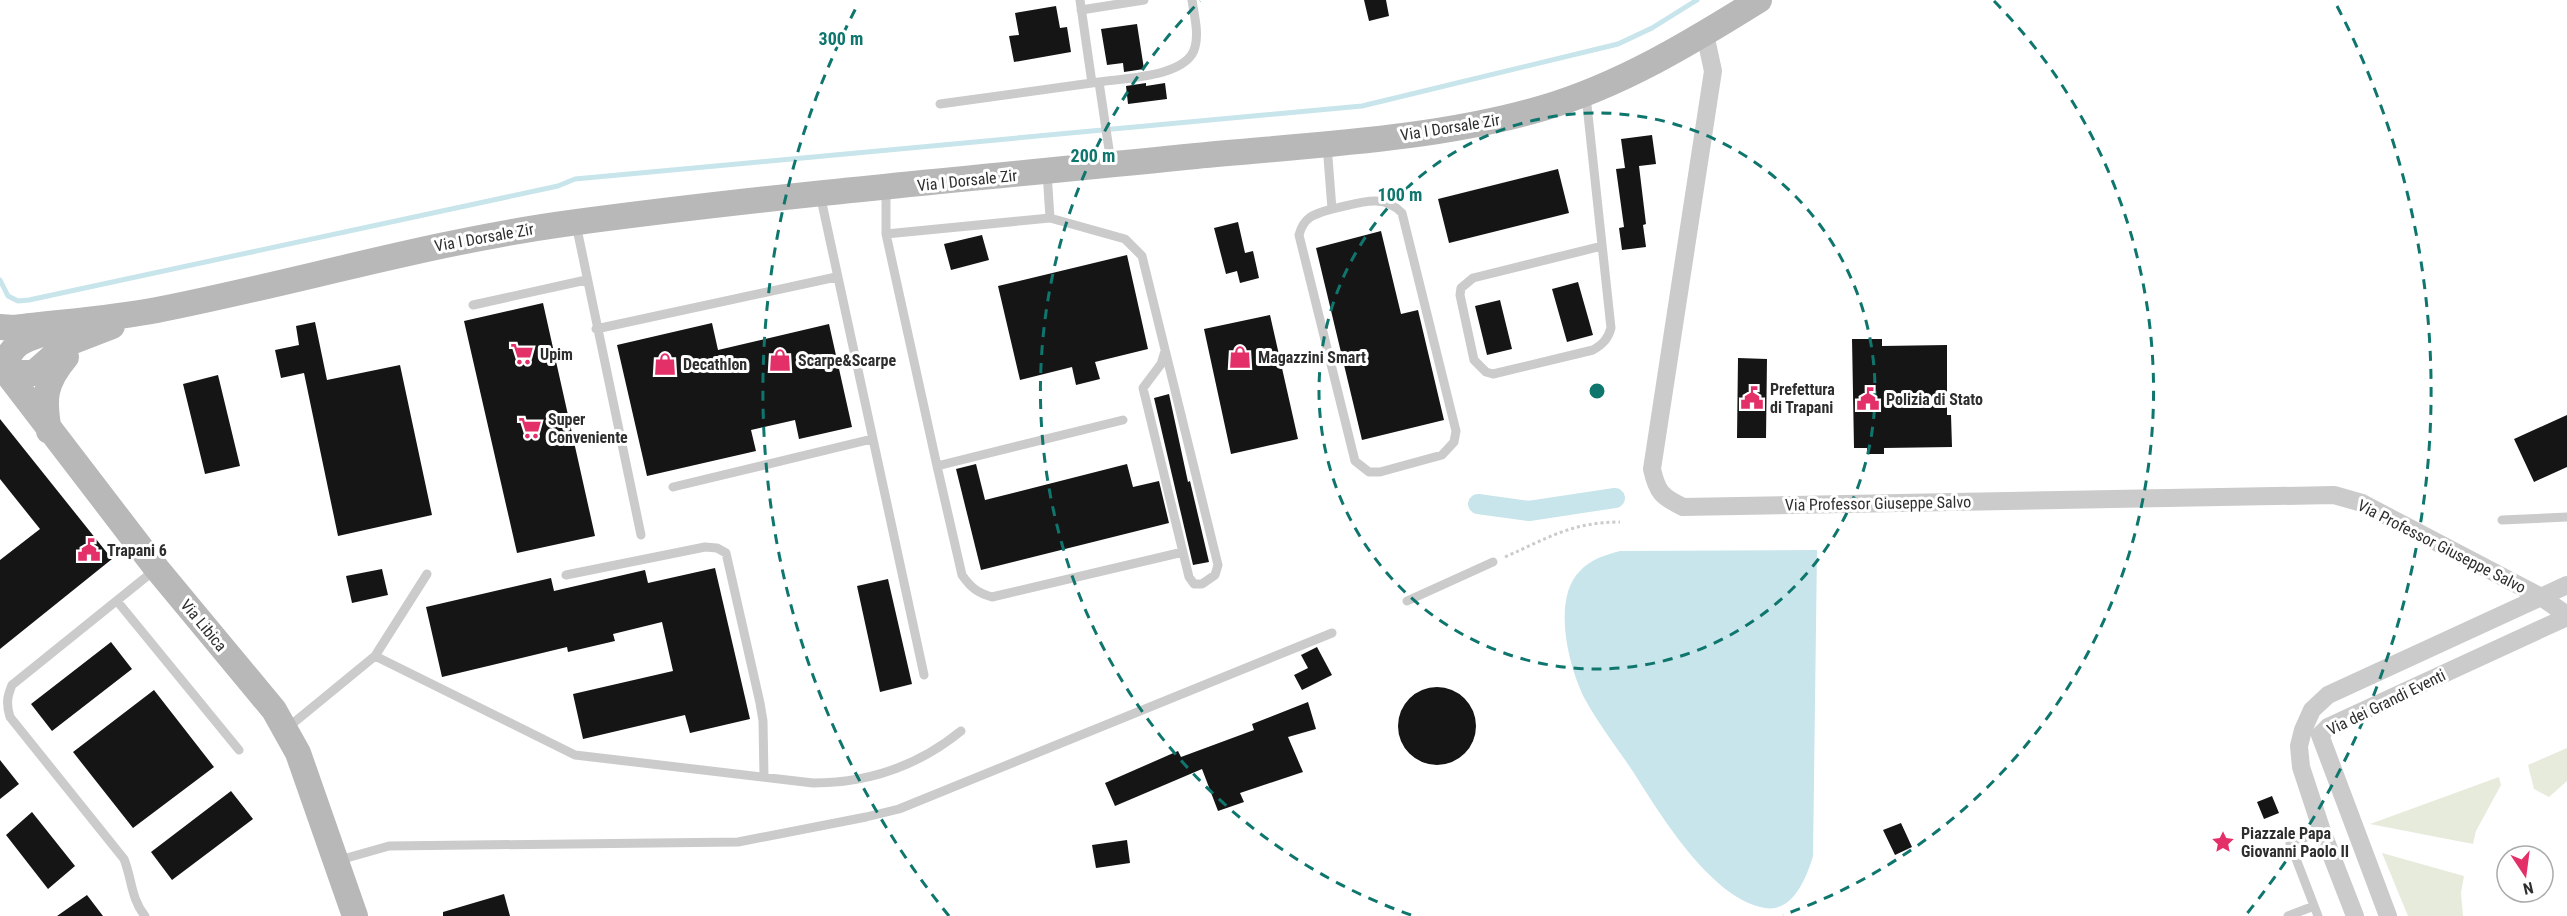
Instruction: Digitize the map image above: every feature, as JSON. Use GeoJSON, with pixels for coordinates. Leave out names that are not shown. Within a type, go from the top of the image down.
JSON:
{"type":"FeatureCollection","features":[{"type":"Feature","properties":{"kind":"main road","name":"Via I Dorsale Zir"},"geometry":{"type":"LineString","coordinates":[[2,366],[9,352],[22,341],[406,252],[512,231],[820,194],[1381,138],[1496,120],[1544,108],[1586,93],[1664,57],[1759,0]]}},
{"type":"Feature","properties":{"kind":"main road","name":"Via I Dorsale Zir"},"geometry":{"type":"LineString","coordinates":[[0,327],[82,328]]}},
{"type":"Feature","properties":{"kind":"main road"},"geometry":{"type":"LineString","coordinates":[[49,431],[44,405],[48,387],[55,370],[82,328]]}},
{"type":"Feature","properties":{"kind":"main road","name":"Via Libica"},"geometry":{"type":"LineString","coordinates":[[2,366],[49,431],[157,569],[274,710],[298,753],[355,916]]}},
{"type":"Feature","properties":{"kind":"street","name":"Via Professor Giuseppe Salvo"},"geometry":{"type":"LineString","coordinates":[[1705,34],[1713,71],[1652,469],[1655,485],[1665,498],[1683,507],[2334,495],[2362,503],[2541,597]]}},
{"type":"Feature","properties":{"kind":"street","name":"Via dei Grandi Eventi"},"geometry":{"type":"LineString","coordinates":[[2355,916],[2322,831],[2301,767],[2299,746],[2312,710],[2328,695],[2567,585]]}},
{"type":"Feature","properties":{"kind":"street","name":"Via dei Grandi Eventi"},"geometry":{"type":"LineString","coordinates":[[2388,916],[2320,735],[2328,727],[2567,616],[2541,597]]}},
{"type":"Feature","properties":{"kind":"street","name":"Via dei Grandi Eventi"},"geometry":{"type":"LineString","coordinates":[[2452,638],[2463,664]]}},
{"type":"Feature","properties":{"kind":"lane"},"geometry":{"type":"LineString","coordinates":[[1080,0],[1112,165]]}},
{"type":"Feature","properties":{"kind":"lane"},"geometry":{"type":"LineString","coordinates":[[1081,10],[1144,0]]}},
{"type":"Feature","properties":{"kind":"lane"},"geometry":{"type":"LineString","coordinates":[[940,104],[1169,70],[1187,62],[1195,47],[1196,32],[1192,0]]}},
{"type":"Feature","properties":{"kind":"lane"},"geometry":{"type":"LineString","coordinates":[[1586,93],[1611,328],[1609,336],[1602,345],[1593,350],[1493,374],[1479,367],[1474,360],[1460,295],[1461,288],[1473,278],[1602,246]]}},
{"type":"Feature","properties":{"kind":"lane"},"geometry":{"type":"LineString","coordinates":[[1327,143],[1332,209]]}},
{"type":"Feature","properties":{"kind":"lane"},"geometry":{"type":"LineString","coordinates":[[1047,172],[1050,218]]}},
{"type":"Feature","properties":{"kind":"lane"},"geometry":{"type":"LineString","coordinates":[[886,188],[886,234],[962,575],[970,587],[980,594],[992,597],[1183,552]]}},
{"type":"Feature","properties":{"kind":"lane"},"geometry":{"type":"LineString","coordinates":[[820,194],[836,277],[924,675]]}},
{"type":"Feature","properties":{"kind":"lane"},"geometry":{"type":"LineString","coordinates":[[1377,200],[1386,201],[1402,213],[1456,431],[1454,442],[1442,455],[1380,472],[1369,472],[1355,461],[1299,235],[1306,219],[1313,214],[1332,209],[1377,200]]}},
{"type":"Feature","properties":{"kind":"lane"},"geometry":{"type":"LineString","coordinates":[[886,234],[1050,218],[1125,239],[1142,256],[1218,565],[1215,575],[1202,584],[1194,584],[1189,577],[1143,388],[1161,364],[1165,351]]}},
{"type":"Feature","properties":{"kind":"lane"},"geometry":{"type":"LineString","coordinates":[[576,222],[586,280],[641,535]]}},
{"type":"Feature","properties":{"kind":"lane"},"geometry":{"type":"LineString","coordinates":[[596,328],[836,277]]}},
{"type":"Feature","properties":{"kind":"lane"},"geometry":{"type":"LineString","coordinates":[[473,305],[586,280]]}},
{"type":"Feature","properties":{"kind":"lane"},"geometry":{"type":"LineString","coordinates":[[937,466],[1123,420]]}},
{"type":"Feature","properties":{"kind":"lane"},"geometry":{"type":"LineString","coordinates":[[673,487],[872,439]]}},
{"type":"Feature","properties":{"kind":"lane"},"geometry":{"type":"LineString","coordinates":[[2502,520],[2567,517]]}},
{"type":"Feature","properties":{"kind":"lane"},"geometry":{"type":"LineString","coordinates":[[566,575],[705,547],[717,548],[726,554],[762,712],[764,777]]}},
{"type":"Feature","properties":{"kind":"lane"},"geometry":{"type":"LineString","coordinates":[[1407,602],[1493,562]]}},
{"type":"Feature","properties":{"kind":"lane"},"geometry":{"type":"LineString","coordinates":[[145,916],[132,895],[129,872],[124,859],[10,717],[6,706],[12,685],[157,569]]}},
{"type":"Feature","properties":{"kind":"lane"},"geometry":{"type":"LineString","coordinates":[[286,729],[375,656],[427,574]]}},
{"type":"Feature","properties":{"kind":"lane"},"geometry":{"type":"LineString","coordinates":[[117,601],[239,750]]}},
{"type":"Feature","properties":{"kind":"lane"},"geometry":{"type":"LineString","coordinates":[[335,862],[389,846],[738,842],[866,818],[900,808],[1332,633]]}},
{"type":"Feature","properties":{"kind":"lane"},"geometry":{"type":"LineString","coordinates":[[375,656],[575,755],[813,783],[863,779],[885,774],[917,760],[961,731]]}},
{"type":"Feature","properties":{"kind":"lane"},"geometry":{"type":"LineString","coordinates":[[2318,916],[2289,843],[2322,831]]}},
{"type":"Feature","properties":{"kind":"lane"},"geometry":{"type":"LineString","coordinates":[[2288,916],[2314,906]]}},
{"type":"Feature","properties":{"kind":"path"},"geometry":{"type":"LineString","coordinates":[[1493,562],[1571,527],[1593,522],[1620,522]]}},
{"type":"Feature","properties":{"kind":"green space"},"geometry":{"type":"Polygon","coordinates":[[[2567,748],[2567,781],[2549,797],[2534,789],[2528,765],[2567,748]]]}},
{"type":"Feature","properties":{"kind":"green space"},"geometry":{"type":"Polygon","coordinates":[[[2499,777],[2501,785],[2476,831],[2473,844],[2370,824],[2499,777]]]}},
{"type":"Feature","properties":{"kind":"green space"},"geometry":{"type":"Polygon","coordinates":[[[2382,853],[2464,876],[2461,893],[2463,916],[2408,916],[2382,853]]]}},
{"type":"Feature","properties":{"kind":"water"},"geometry":{"type":"Polygon","coordinates":[[[1817,550],[1813,856],[1802,885],[1789,901],[1781,906],[1760,907],[1741,899],[1723,887],[1688,851],[1672,831],[1597,719],[1580,688],[1569,654],[1566,635],[1566,599],[1571,583],[1584,567],[1598,558],[1620,551],[1817,550]]]}},
{"type":"Feature","properties":{"kind":"building"},"geometry":{"type":"Polygon","coordinates":[[[1364,0],[1386,0],[1389,16],[1369,21],[1364,0]]]}},
{"type":"Feature","properties":{"kind":"building"},"geometry":{"type":"Polygon","coordinates":[[[1056,6],[1060,28],[1067,27],[1071,52],[1014,62],[1009,36],[1019,35],[1015,13],[1056,6]]]}},
{"type":"Feature","properties":{"kind":"building"},"geometry":{"type":"Polygon","coordinates":[[[1137,24],[1144,69],[1124,72],[1123,63],[1107,65],[1101,29],[1137,24]]]}},
{"type":"Feature","properties":{"kind":"building"},"geometry":{"type":"Polygon","coordinates":[[[1146,83],[1146,86],[1165,83],[1167,99],[1128,104],[1126,86],[1146,83]]]}},
{"type":"Feature","properties":{"kind":"building"},"geometry":{"type":"Polygon","coordinates":[[[1652,135],[1656,164],[1639,166],[1646,224],[1643,225],[1646,247],[1622,250],[1619,228],[1624,227],[1616,169],[1625,168],[1621,139],[1652,135]]]}},
{"type":"Feature","properties":{"kind":"building"},"geometry":{"type":"Polygon","coordinates":[[[1558,169],[1569,213],[1449,243],[1438,199],[1558,169]]]}},
{"type":"Feature","properties":{"kind":"building"},"geometry":{"type":"Polygon","coordinates":[[[1238,222],[1245,253],[1253,251],[1259,278],[1240,283],[1237,271],[1226,274],[1214,228],[1238,222]]]}},
{"type":"Feature","properties":{"kind":"building"},"geometry":{"type":"Polygon","coordinates":[[[1381,231],[1401,314],[1418,310],[1444,420],[1362,440],[1316,248],[1381,231]]]}},
{"type":"Feature","properties":{"kind":"building"},"geometry":{"type":"Polygon","coordinates":[[[982,235],[989,260],[951,270],[944,244],[982,235]]]}},
{"type":"Feature","properties":{"kind":"building"},"geometry":{"type":"Polygon","coordinates":[[[1127,255],[1148,349],[1095,362],[1100,379],[1076,385],[1072,367],[1020,380],[998,286],[1127,255]]]}},
{"type":"Feature","properties":{"kind":"building"},"geometry":{"type":"Polygon","coordinates":[[[1578,282],[1593,335],[1567,342],[1552,289],[1578,282]]]}},
{"type":"Feature","properties":{"kind":"building"},"geometry":{"type":"Polygon","coordinates":[[[1500,300],[1512,349],[1487,355],[1475,306],[1500,300]]]}},
{"type":"Feature","properties":{"kind":"building","name":"Super Conveniente"},"geometry":{"type":"Polygon","coordinates":[[[543,303],[595,536],[517,553],[464,321],[543,303]]]}},
{"type":"Feature","properties":{"kind":"building"},"geometry":{"type":"Polygon","coordinates":[[[1270,315],[1298,439],[1231,454],[1204,329],[1270,315]]]}},
{"type":"Feature","properties":{"kind":"building"},"geometry":{"type":"Polygon","coordinates":[[[315,322],[327,380],[400,365],[432,515],[338,536],[304,373],[281,378],[275,350],[299,345],[296,326],[315,322]]]}},
{"type":"Feature","properties":{"kind":"building"},"geometry":{"type":"Polygon","coordinates":[[[712,323],[718,350],[829,324],[852,427],[799,439],[795,420],[751,430],[756,451],[647,476],[617,345],[712,323]]]}},
{"type":"Feature","properties":{"kind":"building","name":"Polizia di Stato"},"geometry":{"type":"Polygon","coordinates":[[[1852,339],[1882,339],[1882,346],[1947,345],[1947,415],[1951,415],[1952,447],[1884,448],[1884,454],[1867,454],[1867,448],[1854,448],[1852,339]]]}},
{"type":"Feature","properties":{"kind":"building","name":"Prefettura di Trapani"},"geometry":{"type":"Polygon","coordinates":[[[1738,358],[1767,359],[1766,438],[1737,438],[1738,358]]]}},
{"type":"Feature","properties":{"kind":"building"},"geometry":{"type":"Polygon","coordinates":[[[218,375],[240,466],[205,474],[183,384],[218,375]]]}},
{"type":"Feature","properties":{"kind":"building"},"geometry":{"type":"Polygon","coordinates":[[[1169,394],[1188,482],[1190,481],[1209,562],[1193,565],[1154,398],[1169,394]]]}},
{"type":"Feature","properties":{"kind":"building"},"geometry":{"type":"Polygon","coordinates":[[[2567,415],[2567,467],[2534,482],[2514,439],[2567,415]]]}},
{"type":"Feature","properties":{"kind":"building"},"geometry":{"type":"Polygon","coordinates":[[[0,419],[112,559],[0,649],[0,560],[40,529],[0,479],[0,419]]]}},
{"type":"Feature","properties":{"kind":"building"},"geometry":{"type":"Polygon","coordinates":[[[976,464],[985,500],[1127,464],[1133,487],[1159,481],[1169,523],[981,570],[956,469],[976,464]]]}},
{"type":"Feature","properties":{"kind":"building"},"geometry":{"type":"Polygon","coordinates":[[[715,568],[750,719],[690,733],[685,715],[583,739],[573,694],[673,671],[662,622],[613,634],[615,641],[568,652],[567,647],[442,677],[426,607],[551,578],[554,591],[645,570],[648,583],[715,568]]]}},
{"type":"Feature","properties":{"kind":"building"},"geometry":{"type":"Polygon","coordinates":[[[382,569],[388,595],[352,603],[346,576],[382,569]]]}},
{"type":"Feature","properties":{"kind":"building"},"geometry":{"type":"Polygon","coordinates":[[[888,579],[912,684],[880,692],[857,586],[888,579]]]}},
{"type":"Feature","properties":{"kind":"building"},"geometry":{"type":"Polygon","coordinates":[[[111,642],[132,669],[52,731],[31,704],[111,642]]]}},
{"type":"Feature","properties":{"kind":"building"},"geometry":{"type":"Polygon","coordinates":[[[1317,647],[1332,675],[1302,690],[1294,675],[1308,668],[1301,655],[1317,647]]]}},
{"type":"Feature","properties":{"kind":"building"},"geometry":{"type":"Polygon","coordinates":[[[1437,687],[1452,690],[1464,699],[1473,711],[1476,726],[1473,741],[1464,753],[1452,762],[1437,765],[1422,762],[1410,753],[1401,741],[1398,726],[1401,711],[1410,699],[1422,690],[1437,687]]]}},
{"type":"Feature","properties":{"kind":"building"},"geometry":{"type":"Polygon","coordinates":[[[154,690],[214,767],[133,828],[73,752],[154,690]]]}},
{"type":"Feature","properties":{"kind":"building"},"geometry":{"type":"Polygon","coordinates":[[[1308,702],[1316,729],[1288,737],[1303,772],[1240,793],[1244,802],[1218,811],[1202,769],[1115,806],[1105,783],[1178,751],[1181,757],[1254,730],[1252,724],[1308,702]]]}},
{"type":"Feature","properties":{"kind":"building"},"geometry":{"type":"Polygon","coordinates":[[[0,760],[19,784],[0,799],[0,760]]]}},
{"type":"Feature","properties":{"kind":"building"},"geometry":{"type":"Polygon","coordinates":[[[231,791],[253,819],[172,880],[151,852],[231,791]]]}},
{"type":"Feature","properties":{"kind":"building"},"geometry":{"type":"Polygon","coordinates":[[[2272,796],[2279,813],[2264,819],[2257,802],[2272,796]]]}},
{"type":"Feature","properties":{"kind":"building"},"geometry":{"type":"Polygon","coordinates":[[[32,812],[75,866],[48,889],[6,835],[32,812]]]}},
{"type":"Feature","properties":{"kind":"building"},"geometry":{"type":"Polygon","coordinates":[[[1901,823],[1912,847],[1895,855],[1883,830],[1901,823]]]}},
{"type":"Feature","properties":{"kind":"building"},"geometry":{"type":"Polygon","coordinates":[[[1127,840],[1130,863],[1096,868],[1092,845],[1127,840]]]}},
{"type":"Feature","properties":{"kind":"building"},"geometry":{"type":"Polygon","coordinates":[[[504,894],[510,916],[443,916],[443,912],[504,894]]]}},
{"type":"Feature","properties":{"kind":"building"},"geometry":{"type":"Polygon","coordinates":[[[87,895],[103,916],[57,916],[87,895]]]}},
{"type":"Feature","properties":{"kind":"waterway"},"geometry":{"type":"LineString","coordinates":[[0,280],[8,296],[18,301],[29,300],[558,186],[575,179],[1362,106],[1618,44],[1652,28],[1697,0]]}},
{"type":"Feature","properties":{"kind":"waterway"},"geometry":{"type":"LineString","coordinates":[[1478,504],[1529,511],[1615,498]]}},
{"type":"Feature","properties":{"kind":"place","name":"Upim"},"geometry":{"type":"Point","coordinates":[522,354]}},
{"type":"Feature","properties":{"kind":"place","name":"Magazzini Smart"},"geometry":{"type":"Point","coordinates":[1240,357]}},
{"type":"Feature","properties":{"kind":"place","name":"Scarpe&Scarpe"},"geometry":{"type":"Point","coordinates":[780,360]}},
{"type":"Feature","properties":{"kind":"place","name":"Decathlon"},"geometry":{"type":"Point","coordinates":[665,364]}},
{"type":"Feature","properties":{"kind":"place","name":"Prefettura di Trapani"},"geometry":{"type":"Point","coordinates":[1752,398]}},
{"type":"Feature","properties":{"kind":"place","name":"Polizia di Stato"},"geometry":{"type":"Point","coordinates":[1868,399]}},
{"type":"Feature","properties":{"kind":"place","name":"Super Conveniente"},"geometry":{"type":"Point","coordinates":[530,428]}},
{"type":"Feature","properties":{"kind":"place","name":"Trapani 6"},"geometry":{"type":"Point","coordinates":[89,550]}},
{"type":"Feature","properties":{"kind":"place","name":"Piazzale Papa Giovanni Paolo II"},"geometry":{"type":"Point","coordinates":[2223,842]}}]}
